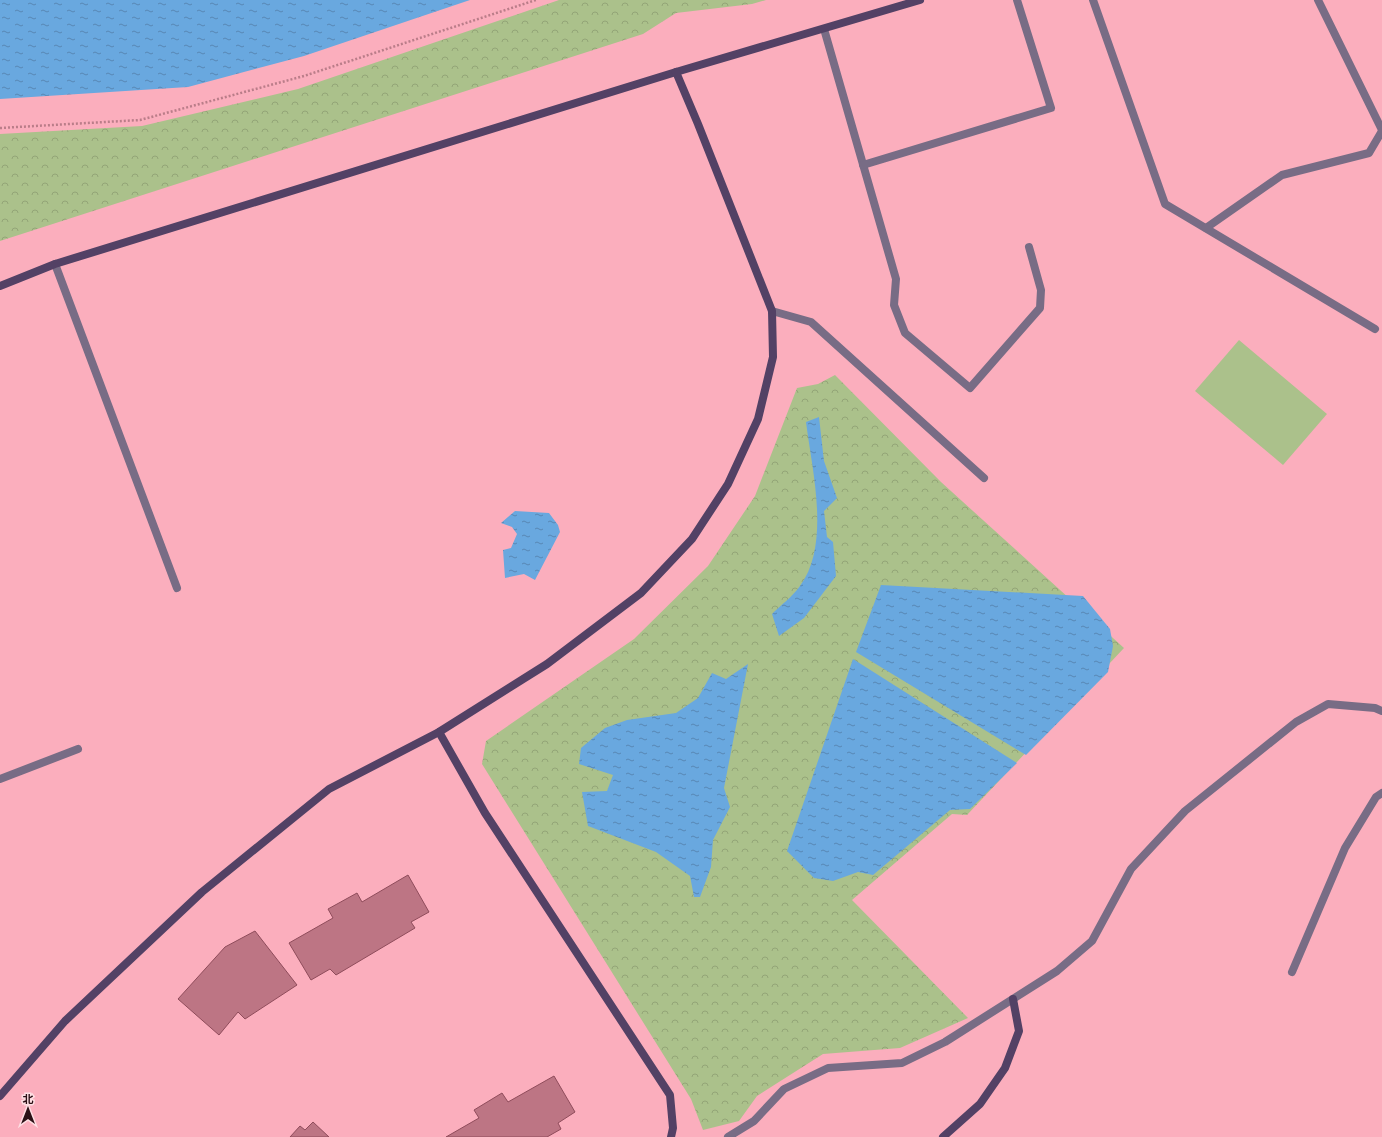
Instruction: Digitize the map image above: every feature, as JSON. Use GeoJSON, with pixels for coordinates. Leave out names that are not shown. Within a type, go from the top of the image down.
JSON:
{"type":"FeatureCollection","features":[{"type":"Feature","properties":{"kind":"street"},"geometry":{"type":"LineString","coordinates":[[0,286],[55,264],[676,72],[920,0]]}},
{"type":"Feature","properties":{"kind":"street"},"geometry":{"type":"LineString","coordinates":[[863,165],[1051,108],[1017,0]]}},
{"type":"Feature","properties":{"kind":"street"},"geometry":{"type":"LineString","coordinates":[[1093,0],[1165,204],[1375,329]]}},
{"type":"Feature","properties":{"kind":"street"},"geometry":{"type":"LineString","coordinates":[[1206,228],[1282,175],[1369,153],[1382,130],[1318,0]]}},
{"type":"Feature","properties":{"kind":"street"},"geometry":{"type":"LineString","coordinates":[[824,29],[896,279],[894,305],[905,333],[970,388],[1040,308],[1041,290],[1029,247]]}},
{"type":"Feature","properties":{"kind":"street"},"geometry":{"type":"LineString","coordinates":[[0,1096],[65,1022],[202,892],[329,789],[439,732],[553,659],[641,593],[692,539],[728,484],[758,420],[773,357],[772,311],[676,72]]}},
{"type":"Feature","properties":{"kind":"street"},"geometry":{"type":"LineString","coordinates":[[55,264],[177,588]]}},
{"type":"Feature","properties":{"kind":"street"},"geometry":{"type":"LineString","coordinates":[[772,311],[811,322],[984,478]]}},
{"type":"Feature","properties":{"kind":"street"},"geometry":{"type":"LineString","coordinates":[[728,1137],[754,1121],[784,1089],[828,1068],[902,1063],[945,1042],[1057,971],[1092,940],[1131,870],[1185,811],[1296,722],[1328,704],[1375,708],[1382,711]]}},
{"type":"Feature","properties":{"kind":"street"},"geometry":{"type":"LineString","coordinates":[[439,732],[485,814],[670,1095],[673,1128],[671,1137]]}},
{"type":"Feature","properties":{"kind":"street"},"geometry":{"type":"LineString","coordinates":[[0,779],[78,749]]}},
{"type":"Feature","properties":{"kind":"street"},"geometry":{"type":"LineString","coordinates":[[1292,972],[1345,848],[1376,797],[1382,793]]}},
{"type":"Feature","properties":{"kind":"street"},"geometry":{"type":"LineString","coordinates":[[943,1137],[980,1104],[1005,1068],[1019,1031],[1013,999]]}},
{"type":"Feature","properties":{"kind":"path"},"geometry":{"type":"LineString","coordinates":[[0,128],[140,120],[304,76],[536,0]]}},
{"type":"Feature","properties":{"kind":"green space"},"geometry":{"type":"Polygon","coordinates":[[[559,0],[766,0],[752,4],[676,13],[643,34],[0,241],[0,134],[142,126],[298,89],[559,0]]]}},
{"type":"Feature","properties":{"kind":"green space"},"geometry":{"type":"Polygon","coordinates":[[[1239,340],[1327,414],[1283,465],[1195,391],[1239,340]]]}},
{"type":"Feature","properties":{"kind":"green space"},"geometry":{"type":"Polygon","coordinates":[[[835,375],[941,482],[1124,648],[967,815],[952,814],[852,900],[968,1018],[900,1048],[823,1054],[757,1096],[739,1121],[703,1130],[691,1099],[482,764],[486,741],[634,639],[708,566],[755,496],[797,388],[818,384],[835,375]]]}},
{"type":"Feature","properties":{"kind":"water"},"geometry":{"type":"Polygon","coordinates":[[[0,0],[470,0],[304,56],[188,87],[0,99],[0,0]]]}},
{"type":"Feature","properties":{"kind":"water"},"geometry":{"type":"Polygon","coordinates":[[[819,417],[824,461],[837,498],[824,511],[827,537],[833,542],[836,576],[804,618],[779,636],[772,614],[800,586],[809,569],[815,549],[817,506],[806,422],[819,417]]]}},
{"type":"Feature","properties":{"kind":"water"},"geometry":{"type":"Polygon","coordinates":[[[515,511],[549,513],[558,525],[560,532],[535,580],[524,574],[505,578],[503,550],[511,548],[517,534],[512,527],[501,523],[515,511]]]}},
{"type":"Feature","properties":{"kind":"water"},"geometry":{"type":"Polygon","coordinates":[[[881,585],[1083,596],[1110,629],[1113,646],[1108,672],[1026,755],[856,652],[881,585]]]}},
{"type":"Feature","properties":{"kind":"water"},"geometry":{"type":"Polygon","coordinates":[[[853,659],[1017,763],[970,809],[950,810],[873,875],[858,872],[833,881],[814,878],[787,851],[853,659]]]}},
{"type":"Feature","properties":{"kind":"water"},"geometry":{"type":"Polygon","coordinates":[[[748,664],[724,788],[730,807],[713,840],[711,867],[700,897],[694,897],[690,876],[656,852],[588,826],[582,792],[607,791],[613,775],[579,764],[581,748],[605,728],[627,720],[676,713],[698,698],[712,673],[726,679],[748,664]]]}},
{"type":"Feature","properties":{"kind":"building"},"geometry":{"type":"Polygon","coordinates":[[[408,875],[429,912],[411,922],[415,928],[336,975],[330,969],[311,980],[289,943],[333,918],[328,909],[357,893],[362,902],[408,875]]]}},
{"type":"Feature","properties":{"kind":"building"},"geometry":{"type":"Polygon","coordinates":[[[255,931],[297,985],[245,1019],[238,1012],[219,1035],[178,999],[225,947],[255,931]]]}},
{"type":"Feature","properties":{"kind":"building"},"geometry":{"type":"Polygon","coordinates":[[[554,1076],[575,1112],[558,1123],[561,1129],[547,1137],[446,1137],[479,1118],[474,1110],[502,1093],[508,1102],[554,1076]]]}},
{"type":"Feature","properties":{"kind":"building"},"geometry":{"type":"Polygon","coordinates":[[[313,1122],[329,1137],[290,1137],[300,1126],[305,1130],[313,1122]]]}}]}
